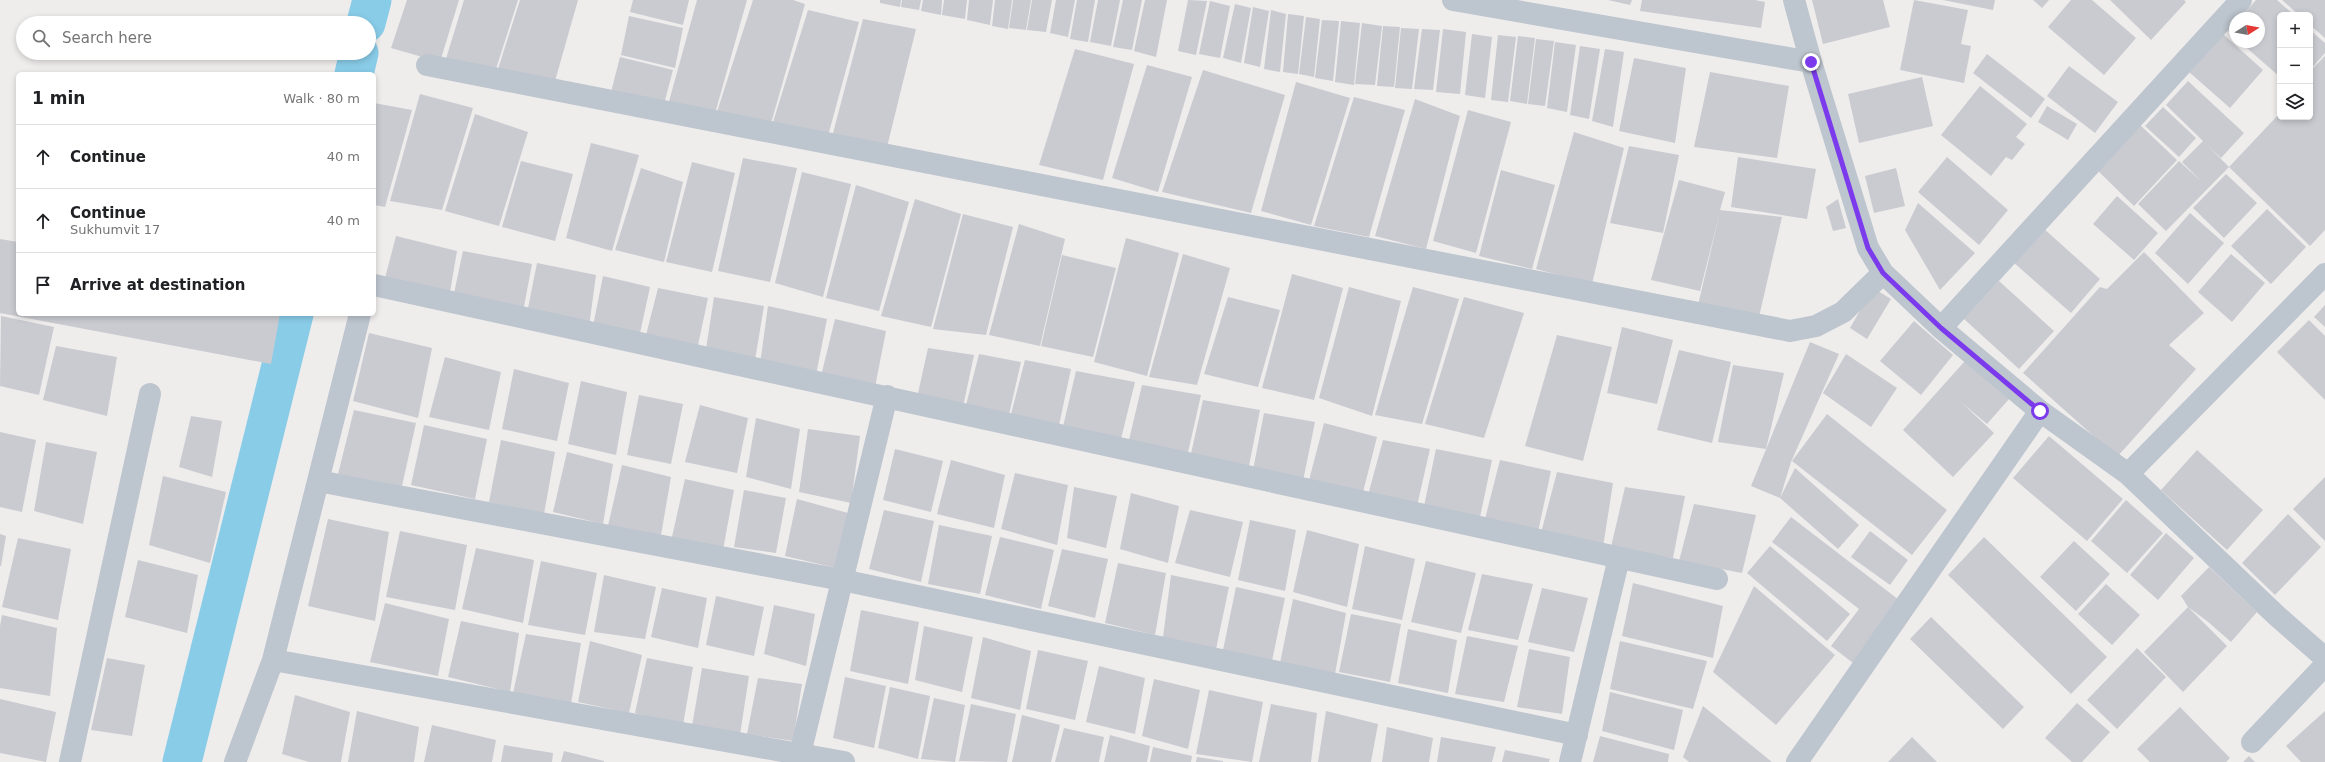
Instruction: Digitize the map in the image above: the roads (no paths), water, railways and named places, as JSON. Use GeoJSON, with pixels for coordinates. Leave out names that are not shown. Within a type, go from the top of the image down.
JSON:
{"type":"FeatureCollection","features":[{"type":"Feature","properties":{"kind":"street"},"geometry":{"type":"LineString","coordinates":[[1453,0],[1811,62]]}},
{"type":"Feature","properties":{"kind":"street"},"geometry":{"type":"LineString","coordinates":[[1794,0],[1811,62],[1868,248],[1883,273],[1941,328],[2040,411],[2128,474],[2277,616],[2325,658]]}},
{"type":"Feature","properties":{"kind":"street"},"geometry":{"type":"LineString","coordinates":[[1941,328],[2241,0]]}},
{"type":"Feature","properties":{"kind":"street"},"geometry":{"type":"LineString","coordinates":[[427,65],[1790,331],[1816,326],[1843,312],[1883,273]]}},
{"type":"Feature","properties":{"kind":"street"},"geometry":{"type":"LineString","coordinates":[[2128,474],[2325,274]]}},
{"type":"Feature","properties":{"kind":"street"},"geometry":{"type":"LineString","coordinates":[[376,285],[887,396],[1717,579]]}},
{"type":"Feature","properties":{"kind":"street"},"geometry":{"type":"LineString","coordinates":[[235,762],[273,660],[359,316]]}},
{"type":"Feature","properties":{"kind":"street"},"geometry":{"type":"LineString","coordinates":[[70,762],[150,394]]}},
{"type":"Feature","properties":{"kind":"street"},"geometry":{"type":"LineString","coordinates":[[798,758],[887,396]]}},
{"type":"Feature","properties":{"kind":"street"},"geometry":{"type":"LineString","coordinates":[[1797,762],[2040,411]]}},
{"type":"Feature","properties":{"kind":"street"},"geometry":{"type":"LineString","coordinates":[[318,481],[842,580],[1577,735]]}},
{"type":"Feature","properties":{"kind":"street"},"geometry":{"type":"LineString","coordinates":[[1570,762],[1619,558]]}},
{"type":"Feature","properties":{"kind":"street"},"geometry":{"type":"LineString","coordinates":[[273,660],[798,758],[844,762]]}},
{"type":"Feature","properties":{"kind":"street"},"geometry":{"type":"LineString","coordinates":[[2252,742],[2325,665]]}},
{"type":"Feature","properties":{"kind":"waterway"},"geometry":{"type":"LineString","coordinates":[[368,16],[372,0]]}},
{"type":"Feature","properties":{"kind":"waterway"},"geometry":{"type":"LineString","coordinates":[[354,72],[357,60]]}},
{"type":"Feature","properties":{"kind":"waterway"},"geometry":{"type":"LineString","coordinates":[[182,762],[294,316]]}}]}
